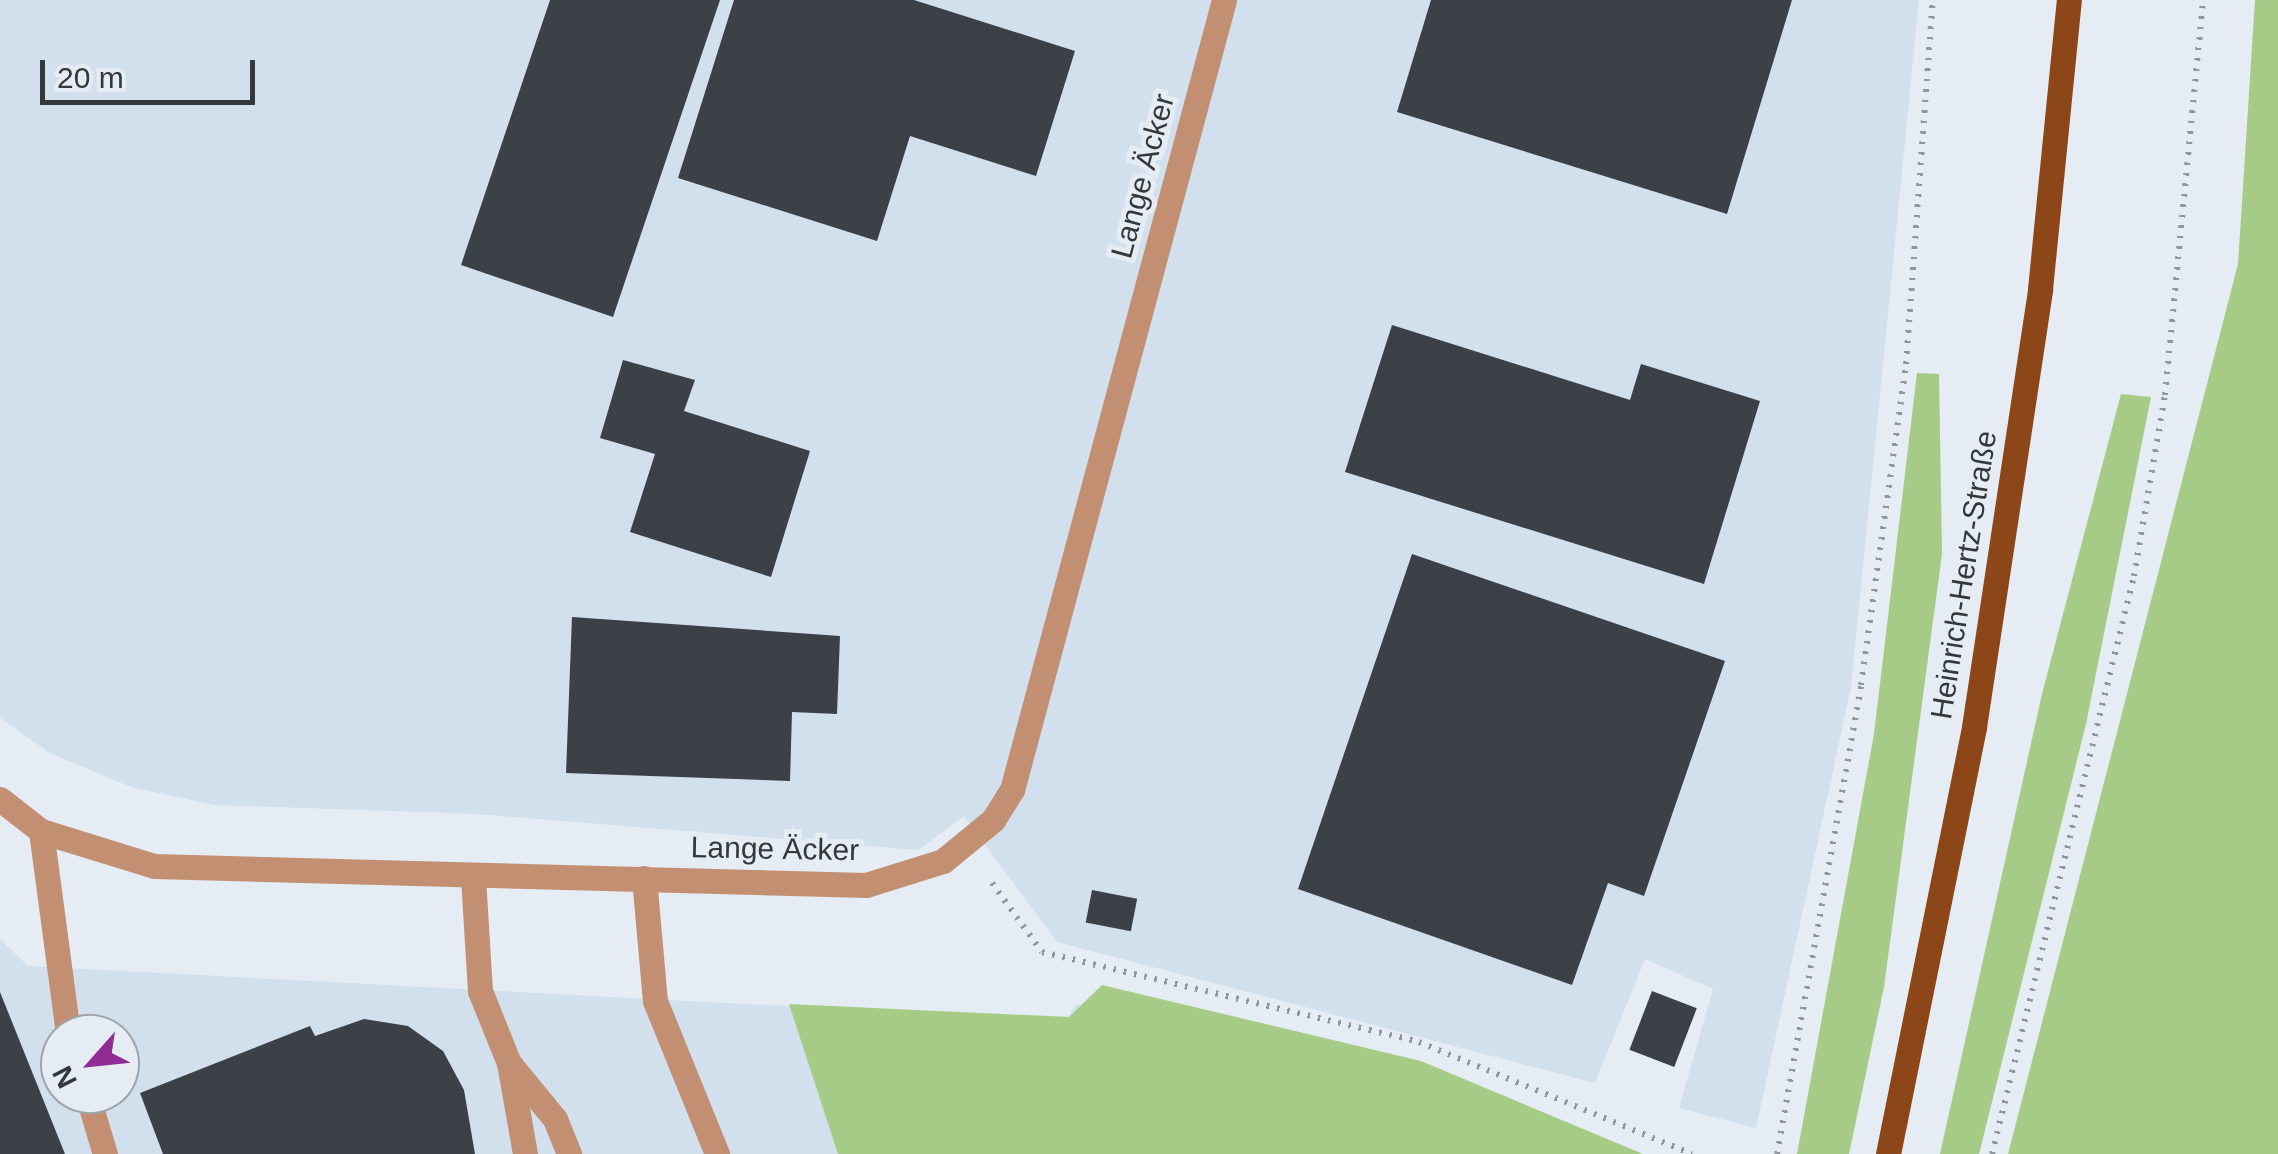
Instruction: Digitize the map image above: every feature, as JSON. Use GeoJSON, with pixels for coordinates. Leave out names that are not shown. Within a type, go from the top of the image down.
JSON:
{"type":"FeatureCollection","features":[{"type":"Feature","properties":{"kind":"main road","name":"Heinrich-Hertz-Straße"},"geometry":{"type":"LineString","coordinates":[[1888,1154],[1974,727],[2040,289],[2069,0]]}},
{"type":"Feature","properties":{"kind":"street","name":"Lange Äcker"},"geometry":{"type":"LineString","coordinates":[[0,799],[41,830],[154,866],[866,885],[920,873],[964,846],[1012,790],[1224,0]]}},
{"type":"Feature","properties":{"kind":"street"},"geometry":{"type":"LineString","coordinates":[[41,830],[65,1014]]}},
{"type":"Feature","properties":{"kind":"street"},"geometry":{"type":"LineString","coordinates":[[473,877],[480,991],[509,1063],[524,1154]]}},
{"type":"Feature","properties":{"kind":"street"},"geometry":{"type":"LineString","coordinates":[[644,878],[655,1001],[717,1154]]}},
{"type":"Feature","properties":{"kind":"street"},"geometry":{"type":"LineString","coordinates":[[509,1063],[555,1119],[569,1154]]}},
{"type":"Feature","properties":{"kind":"street"},"geometry":{"type":"LineString","coordinates":[[93,1114],[106,1154]]}},
{"type":"Feature","properties":{"kind":"path"},"geometry":{"type":"LineString","coordinates":[[1777,1154],[1861,685],[1906,364],[1933,0]]}},
{"type":"Feature","properties":{"kind":"path"},"geometry":{"type":"LineString","coordinates":[[1992,1154],[2134,576],[2166,394],[2203,0]]}},
{"type":"Feature","properties":{"kind":"path"},"geometry":{"type":"LineString","coordinates":[[964,846],[1042,952],[1420,1042],[1692,1154]]}},
{"type":"Feature","properties":{"kind":"shaded area"},"geometry":{"type":"Polygon","coordinates":[[[0,0],[1919,0],[1851,687],[1756,1128],[1679,1108],[1713,989],[1645,959],[1595,1083],[1057,942],[964,816],[918,850],[476,814],[214,805],[131,787],[50,753],[0,718],[0,0]]]}},
{"type":"Feature","properties":{"kind":"shaded area"},"geometry":{"type":"Polygon","coordinates":[[[0,939],[28,966],[897,1012],[1069,1017],[1076,1004],[1410,1084],[1581,1154],[0,1154],[0,939]]]}},
{"type":"Feature","properties":{"kind":"green space"},"geometry":{"type":"Polygon","coordinates":[[[2255,0],[2278,0],[2278,1154],[2008,1154],[2238,264],[2255,0]]]}},
{"type":"Feature","properties":{"kind":"green space"},"geometry":{"type":"Polygon","coordinates":[[[1917,373],[1939,374],[1942,554],[1884,987],[1849,1154],[1797,1154],[1874,734],[1917,373]]]}},
{"type":"Feature","properties":{"kind":"green space"},"geometry":{"type":"Polygon","coordinates":[[[2121,394],[2151,397],[2086,724],[1979,1154],[1940,1154],[2042,694],[2121,394]]]}},
{"type":"Feature","properties":{"kind":"green space"},"geometry":{"type":"Polygon","coordinates":[[[1102,985],[1421,1061],[1643,1154],[838,1154],[789,1004],[1069,1017],[1102,985]]]}},
{"type":"Feature","properties":{"kind":"building"},"geometry":{"type":"Polygon","coordinates":[[[550,0],[720,0],[613,317],[461,265],[550,0]]]}},
{"type":"Feature","properties":{"kind":"building"},"geometry":{"type":"Polygon","coordinates":[[[734,0],[914,0],[1075,51],[1036,176],[910,136],[877,241],[678,178],[734,0]]]}},
{"type":"Feature","properties":{"kind":"building"},"geometry":{"type":"Polygon","coordinates":[[[1431,0],[1792,0],[1727,214],[1397,112],[1431,0]]]}},
{"type":"Feature","properties":{"kind":"building"},"geometry":{"type":"Polygon","coordinates":[[[1392,325],[1630,400],[1641,364],[1760,401],[1704,584],[1345,472],[1392,325]]]}},
{"type":"Feature","properties":{"kind":"building"},"geometry":{"type":"Polygon","coordinates":[[[623,360],[695,380],[684,411],[810,451],[771,577],[630,532],[655,454],[600,438],[623,360]]]}},
{"type":"Feature","properties":{"kind":"building"},"geometry":{"type":"Polygon","coordinates":[[[1412,554],[1725,661],[1644,896],[1608,883],[1572,985],[1298,889],[1412,554]]]}},
{"type":"Feature","properties":{"kind":"building"},"geometry":{"type":"Polygon","coordinates":[[[572,617],[840,636],[837,714],[792,712],[790,781],[566,773],[572,617]]]}},
{"type":"Feature","properties":{"kind":"building"},"geometry":{"type":"Polygon","coordinates":[[[1092,890],[1137,899],[1131,931],[1086,922],[1092,890]]]}},
{"type":"Feature","properties":{"kind":"building"},"geometry":{"type":"Polygon","coordinates":[[[1652,991],[1697,1008],[1674,1067],[1629,1050],[1652,991]]]}},
{"type":"Feature","properties":{"kind":"building"},"geometry":{"type":"Polygon","coordinates":[[[0,992],[40,1092],[40,1114],[49,1114],[65,1154],[0,1154],[0,992]]]}},
{"type":"Feature","properties":{"kind":"building"},"geometry":{"type":"Polygon","coordinates":[[[364,1019],[408,1026],[443,1051],[464,1090],[475,1154],[163,1154],[140,1093],[310,1026],[315,1036],[364,1019]]]}}]}
